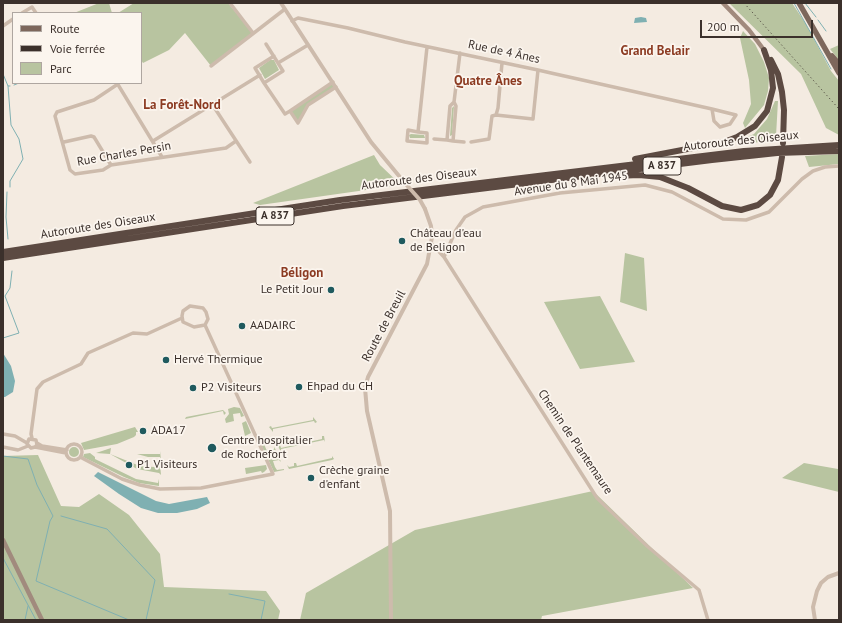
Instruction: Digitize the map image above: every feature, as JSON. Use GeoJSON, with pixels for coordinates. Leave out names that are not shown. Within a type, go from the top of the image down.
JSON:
{"type":"FeatureCollection","features":[{"type":"Feature","properties":{"kind":"highway"},"geometry":{"type":"LineString","coordinates":[[764,50],[775,68],[782,92],[784,110],[783,143]]}},
{"type":"Feature","properties":{"kind":"highway"},"geometry":{"type":"LineString","coordinates":[[574,171],[731,140],[750,130],[764,115],[772,95],[773,77],[764,50]]}},
{"type":"Feature","properties":{"kind":"highway","name":"Autoroute des Oiseaux"},"geometry":{"type":"LineString","coordinates":[[3,251],[333,201],[744,150],[839,145]]}},
{"type":"Feature","properties":{"kind":"highway","name":"Autoroute des Oiseaux"},"geometry":{"type":"LineString","coordinates":[[3,258],[335,207],[751,156],[839,151]]}},
{"type":"Feature","properties":{"kind":"highway"},"geometry":{"type":"LineString","coordinates":[[547,181],[630,175],[660,177],[688,188],[722,206],[741,210],[758,205],[770,195],[778,180],[782,157]]}},
{"type":"Feature","properties":{"kind":"main road"},"geometry":{"type":"LineString","coordinates":[[722,3],[749,30],[764,50]]}},
{"type":"Feature","properties":{"kind":"main road"},"geometry":{"type":"LineString","coordinates":[[799,3],[839,73]]}},
{"type":"Feature","properties":{"kind":"main road"},"geometry":{"type":"LineString","coordinates":[[824,46],[839,64]]}},
{"type":"Feature","properties":{"kind":"main road"},"geometry":{"type":"LineString","coordinates":[[3,540],[42,620]]}},
{"type":"Feature","properties":{"kind":"street"},"geometry":{"type":"LineString","coordinates":[[230,3],[253,33]]}},
{"type":"Feature","properties":{"kind":"street"},"geometry":{"type":"LineString","coordinates":[[281,3],[336,87],[308,105],[298,123],[290,111]]}},
{"type":"Feature","properties":{"kind":"street"},"geometry":{"type":"LineString","coordinates":[[211,66],[285,9]]}},
{"type":"Feature","properties":{"kind":"street","name":"Rue de 4 Ânes"},"geometry":{"type":"LineString","coordinates":[[292,21],[298,18],[538,70],[712,109],[736,115],[730,124],[720,127],[714,121],[712,109]]}},
{"type":"Feature","properties":{"kind":"street"},"geometry":{"type":"LineString","coordinates":[[3,26],[12,20]]}},
{"type":"Feature","properties":{"kind":"street"},"geometry":{"type":"LineString","coordinates":[[264,82],[283,71],[266,44]]}},
{"type":"Feature","properties":{"kind":"street"},"geometry":{"type":"LineString","coordinates":[[278,63],[308,45]]}},
{"type":"Feature","properties":{"kind":"street"},"geometry":{"type":"LineString","coordinates":[[418,132],[427,47]]}},
{"type":"Feature","properties":{"kind":"street"},"geometry":{"type":"LineString","coordinates":[[453,140],[456,106],[454,102],[460,53]]}},
{"type":"Feature","properties":{"kind":"street"},"geometry":{"type":"LineString","coordinates":[[274,56],[255,68],[285,114],[333,82]]}},
{"type":"Feature","properties":{"kind":"street"},"geometry":{"type":"LineString","coordinates":[[471,142],[489,139],[492,116],[496,114],[502,63]]}},
{"type":"Feature","properties":{"kind":"street"},"geometry":{"type":"LineString","coordinates":[[496,114],[534,119],[538,70]]}},
{"type":"Feature","properties":{"kind":"street"},"geometry":{"type":"LineString","coordinates":[[153,141],[260,75]]}},
{"type":"Feature","properties":{"kind":"street"},"geometry":{"type":"LineString","coordinates":[[118,84],[162,157]]}},
{"type":"Feature","properties":{"kind":"street","name":"Rue Charles Persin"},"geometry":{"type":"LineString","coordinates":[[118,84],[94,100],[57,112],[55,116],[64,142],[70,170],[75,174],[103,170],[111,165],[226,148],[236,141]]}},
{"type":"Feature","properties":{"kind":"street","name":"Route de Breuil"},"geometry":{"type":"LineString","coordinates":[[336,87],[371,142],[420,200],[431,226],[432,244],[427,264],[368,377],[365,388],[367,411],[390,511],[391,620]]}},
{"type":"Feature","properties":{"kind":"street"},"geometry":{"type":"LineString","coordinates":[[447,140],[450,106],[454,102]]}},
{"type":"Feature","properties":{"kind":"street"},"geometry":{"type":"LineString","coordinates":[[212,104],[250,162]]}},
{"type":"Feature","properties":{"kind":"street"},"geometry":{"type":"LineString","coordinates":[[408,130],[418,132],[427,133],[426,143],[407,140],[408,130]]}},
{"type":"Feature","properties":{"kind":"street"},"geometry":{"type":"LineString","coordinates":[[64,142],[91,136],[94,137],[111,165]]}},
{"type":"Feature","properties":{"kind":"street"},"geometry":{"type":"LineString","coordinates":[[434,139],[464,142]]}},
{"type":"Feature","properties":{"kind":"street","name":"Avenue du 8 Mai 1945"},"geometry":{"type":"LineString","coordinates":[[444,257],[456,230],[465,217],[483,207],[618,186],[645,185],[672,192],[723,219],[746,220],[769,212],[813,170],[839,166]]}},
{"type":"Feature","properties":{"kind":"street"},"geometry":{"type":"LineString","coordinates":[[432,244],[444,257]]}},
{"type":"Feature","properties":{"kind":"street","name":"Chemin de Plantemaure"},"geometry":{"type":"LineString","coordinates":[[444,257],[597,498],[647,546],[699,590],[708,620]]}},
{"type":"Feature","properties":{"kind":"street"},"geometry":{"type":"LineString","coordinates":[[192,306],[200,307],[205,310],[208,315],[208,320],[205,326],[199,328],[185,323],[182,318],[183,311],[192,306]]}},
{"type":"Feature","properties":{"kind":"street"},"geometry":{"type":"LineString","coordinates":[[3,447],[18,450],[28,445],[32,438],[31,434],[37,390],[43,382],[81,364],[88,353],[133,333],[147,334],[182,318]]}},
{"type":"Feature","properties":{"kind":"street"},"geometry":{"type":"LineString","coordinates":[[66,451],[69,457],[73,459],[80,457],[122,479],[140,485],[160,489],[201,488],[273,474],[205,326]]}},
{"type":"Feature","properties":{"kind":"street"},"geometry":{"type":"LineString","coordinates":[[3,434],[15,436],[31,448],[35,447],[66,451]]}},
{"type":"Feature","properties":{"kind":"street"},"geometry":{"type":"LineString","coordinates":[[32,438],[42,446],[66,451]]}},
{"type":"Feature","properties":{"kind":"street"},"geometry":{"type":"LineString","coordinates":[[35,447],[37,443]]}},
{"type":"Feature","properties":{"kind":"street"},"geometry":{"type":"LineString","coordinates":[[66,451],[71,444],[78,445],[82,449],[80,457]]}},
{"type":"Feature","properties":{"kind":"street"},"geometry":{"type":"LineString","coordinates":[[815,620],[813,607],[817,591],[821,583],[828,577],[839,573]]}},
{"type":"Feature","properties":{"kind":"green space"},"geometry":{"type":"Polygon","coordinates":[[[99,3],[109,3],[112,12],[76,12],[99,3]]]}},
{"type":"Feature","properties":{"kind":"green space"},"geometry":{"type":"Polygon","coordinates":[[[134,3],[228,3],[253,33],[211,66],[185,33],[169,50],[143,63],[142,12],[120,12],[134,3]]]}},
{"type":"Feature","properties":{"kind":"green space"},"geometry":{"type":"Polygon","coordinates":[[[729,3],[792,3],[806,24],[831,71],[839,81],[839,135],[826,128],[801,74],[729,3]]]}},
{"type":"Feature","properties":{"kind":"green space"},"geometry":{"type":"Polygon","coordinates":[[[743,31],[755,44],[764,62],[769,78],[768,91],[764,105],[745,128],[743,123],[751,104],[749,80],[740,38],[743,31]]]}},
{"type":"Feature","properties":{"kind":"green space"},"geometry":{"type":"Polygon","coordinates":[[[839,45],[839,60],[830,49],[839,45]]]}},
{"type":"Feature","properties":{"kind":"green space"},"geometry":{"type":"Polygon","coordinates":[[[270,60],[274,60],[279,70],[265,79],[259,68],[270,60]]]}},
{"type":"Feature","properties":{"kind":"green space"},"geometry":{"type":"Polygon","coordinates":[[[333,82],[336,87],[308,105],[298,123],[290,111],[333,82]]]}},
{"type":"Feature","properties":{"kind":"green space"},"geometry":{"type":"Polygon","coordinates":[[[775,101],[778,101],[776,136],[772,140],[746,144],[741,143],[742,139],[754,134],[767,119],[775,101]]]}},
{"type":"Feature","properties":{"kind":"green space"},"geometry":{"type":"Polygon","coordinates":[[[454,106],[452,135],[450,136],[452,108],[454,106]]]}},
{"type":"Feature","properties":{"kind":"green space"},"geometry":{"type":"Polygon","coordinates":[[[409,135],[424,135],[425,138],[410,138],[409,135]]]}},
{"type":"Feature","properties":{"kind":"green space"},"geometry":{"type":"Polygon","coordinates":[[[839,154],[839,164],[809,167],[805,156],[839,154]]]}},
{"type":"Feature","properties":{"kind":"green space"},"geometry":{"type":"Polygon","coordinates":[[[374,155],[380,165],[401,185],[260,205],[253,203],[374,155]]]}},
{"type":"Feature","properties":{"kind":"green space"},"geometry":{"type":"Polygon","coordinates":[[[625,253],[644,258],[647,311],[620,302],[625,253]]]}},
{"type":"Feature","properties":{"kind":"green space"},"geometry":{"type":"Polygon","coordinates":[[[600,296],[635,362],[580,369],[544,302],[600,296]]]}},
{"type":"Feature","properties":{"kind":"green space"},"geometry":{"type":"Polygon","coordinates":[[[839,355],[839,492],[782,478],[804,463],[838,469],[839,355]]]}},
{"type":"Feature","properties":{"kind":"green space"},"geometry":{"type":"Polygon","coordinates":[[[234,407],[240,408],[244,416],[241,417],[240,413],[233,414],[234,421],[226,423],[225,419],[229,414],[228,409],[234,407]]]}},
{"type":"Feature","properties":{"kind":"green space"},"geometry":{"type":"Polygon","coordinates":[[[223,410],[226,413],[224,415],[223,411],[185,419],[186,417],[223,410]]]}},
{"type":"Feature","properties":{"kind":"green space"},"geometry":{"type":"Polygon","coordinates":[[[313,417],[317,422],[315,423],[314,421],[273,429],[273,432],[269,427],[271,426],[272,428],[313,420],[313,417]]]}},
{"type":"Feature","properties":{"kind":"green space"},"geometry":{"type":"Polygon","coordinates":[[[246,421],[251,433],[245,436],[242,423],[246,421]]]}},
{"type":"Feature","properties":{"kind":"green space"},"geometry":{"type":"Polygon","coordinates":[[[135,427],[138,432],[136,432],[134,437],[117,444],[84,450],[81,443],[135,427]]]}},
{"type":"Feature","properties":{"kind":"green space"},"geometry":{"type":"Polygon","coordinates":[[[322,436],[324,436],[325,442],[324,440],[281,449],[281,452],[278,446],[280,445],[281,448],[322,439],[322,436]]]}},
{"type":"Feature","properties":{"kind":"green space"},"geometry":{"type":"Polygon","coordinates":[[[260,442],[263,442],[267,451],[274,449],[274,447],[277,452],[275,450],[269,451],[270,457],[272,460],[279,459],[279,457],[281,462],[279,460],[273,461],[275,467],[277,470],[284,470],[274,472],[260,442]]]}},
{"type":"Feature","properties":{"kind":"green space"},"geometry":{"type":"Polygon","coordinates":[[[72,447],[76,447],[79,452],[76,457],[72,457],[69,454],[69,450],[72,447]]]}},
{"type":"Feature","properties":{"kind":"green space"},"geometry":{"type":"Polygon","coordinates":[[[111,448],[110,454],[96,453],[111,448]]]}},
{"type":"Feature","properties":{"kind":"green space"},"geometry":{"type":"Polygon","coordinates":[[[160,451],[161,460],[160,457],[148,457],[137,454],[160,454],[160,451]]]}},
{"type":"Feature","properties":{"kind":"green space"},"geometry":{"type":"Polygon","coordinates":[[[90,453],[95,457],[95,459],[136,479],[158,483],[159,479],[159,486],[139,483],[83,457],[84,454],[90,453]]]}},
{"type":"Feature","properties":{"kind":"green space"},"geometry":{"type":"Polygon","coordinates":[[[110,454],[140,466],[154,467],[160,466],[160,464],[161,475],[159,473],[137,469],[110,454]]]}},
{"type":"Feature","properties":{"kind":"green space"},"geometry":{"type":"Polygon","coordinates":[[[38,455],[61,506],[79,507],[99,494],[129,515],[160,554],[164,587],[266,591],[280,611],[278,620],[3,620],[3,456],[38,455]]]}},
{"type":"Feature","properties":{"kind":"green space"},"geometry":{"type":"Polygon","coordinates":[[[332,456],[334,459],[332,460],[289,469],[287,465],[289,467],[294,466],[294,463],[296,463],[297,466],[332,458],[332,456]]]}},
{"type":"Feature","properties":{"kind":"green space"},"geometry":{"type":"Polygon","coordinates":[[[266,465],[267,469],[262,473],[261,471],[246,474],[245,468],[266,465]]]}},
{"type":"Feature","properties":{"kind":"green space"},"geometry":{"type":"Polygon","coordinates":[[[593,491],[693,588],[542,616],[541,620],[300,620],[306,593],[415,530],[593,491]]]}},
{"type":"Feature","properties":{"kind":"water"},"geometry":{"type":"Polygon","coordinates":[[[635,18],[646,18],[647,22],[634,23],[635,18]]]}},
{"type":"Feature","properties":{"kind":"water"},"geometry":{"type":"Polygon","coordinates":[[[3,353],[11,366],[15,381],[13,392],[5,397],[3,397],[3,353]]]}},
{"type":"Feature","properties":{"kind":"water"},"geometry":{"type":"Polygon","coordinates":[[[98,472],[156,501],[169,504],[207,497],[210,503],[197,509],[177,513],[158,513],[141,508],[119,494],[94,476],[98,472]]]}},
{"type":"Feature","properties":{"kind":"waterway"},"geometry":{"type":"LineString","coordinates":[[794,3],[831,69]]}},
{"type":"Feature","properties":{"kind":"waterway"},"geometry":{"type":"LineString","coordinates":[[805,3],[816,17]]}},
{"type":"Feature","properties":{"kind":"waterway"},"geometry":{"type":"LineString","coordinates":[[818,20],[826,31]]}},
{"type":"Feature","properties":{"kind":"waterway"},"geometry":{"type":"LineString","coordinates":[[3,74],[8,86],[10,86]]}},
{"type":"Feature","properties":{"kind":"waterway"},"geometry":{"type":"LineString","coordinates":[[8,86],[11,125],[19,139],[23,159],[10,181],[10,187]]}},
{"type":"Feature","properties":{"kind":"waterway"},"geometry":{"type":"LineString","coordinates":[[7,192],[6,217],[8,239]]}},
{"type":"Feature","properties":{"kind":"waterway"},"geometry":{"type":"LineString","coordinates":[[3,338],[19,333],[5,296],[10,288],[12,271]]}},
{"type":"Feature","properties":{"kind":"waterway"},"geometry":{"type":"LineString","coordinates":[[3,456],[28,459],[37,485],[53,516],[50,521],[36,581],[129,620]]}},
{"type":"Feature","properties":{"kind":"waterway"},"geometry":{"type":"LineString","coordinates":[[61,516],[107,529],[155,580],[146,620]]}},
{"type":"Feature","properties":{"kind":"waterway"},"geometry":{"type":"LineString","coordinates":[[3,558],[36,620]]}},
{"type":"Feature","properties":{"kind":"waterway"},"geometry":{"type":"LineString","coordinates":[[229,594],[265,601],[261,620]]}},
{"type":"Feature","properties":{"kind":"waterway"},"geometry":{"type":"LineString","coordinates":[[25,620],[28,606]]}},
{"type":"Feature","properties":{"kind":"railway"},"geometry":{"type":"LineString","coordinates":[[744,3],[839,109]]}},
{"type":"Feature","properties":{"kind":"place","name":"Château d'eau de Beligon"},"geometry":{"type":"Point","coordinates":[402,241]}},
{"type":"Feature","properties":{"kind":"place","name":"Le Petit Jour"},"geometry":{"type":"Point","coordinates":[331,290]}},
{"type":"Feature","properties":{"kind":"place","name":"AADAIRC"},"geometry":{"type":"Point","coordinates":[242,326]}},
{"type":"Feature","properties":{"kind":"place","name":"Hervé Thermique"},"geometry":{"type":"Point","coordinates":[166,360]}},
{"type":"Feature","properties":{"kind":"place","name":"Ehpad du CH"},"geometry":{"type":"Point","coordinates":[299,387]}},
{"type":"Feature","properties":{"kind":"place","name":"P2 Visiteurs"},"geometry":{"type":"Point","coordinates":[193,388]}},
{"type":"Feature","properties":{"kind":"place","name":"ADA17"},"geometry":{"type":"Point","coordinates":[143,431]}},
{"type":"Feature","properties":{"kind":"place","name":"Centre hospitalier de Rochefort"},"geometry":{"type":"Point","coordinates":[212,448]}},
{"type":"Feature","properties":{"kind":"place","name":"P1 Visiteurs"},"geometry":{"type":"Point","coordinates":[129,465]}},
{"type":"Feature","properties":{"kind":"place","name":"Crèche graine d'enfant"},"geometry":{"type":"Point","coordinates":[311,478]}},
{"type":"Feature","properties":{"kind":"district","name":"Grand Belair"},"geometry":{"type":"Point","coordinates":[655,51]}},
{"type":"Feature","properties":{"kind":"district","name":"Quatre Ânes"},"geometry":{"type":"Point","coordinates":[488,81]}},
{"type":"Feature","properties":{"kind":"district","name":"La Forêt-Nord"},"geometry":{"type":"Point","coordinates":[182,105]}},
{"type":"Feature","properties":{"kind":"district","name":"Béligon"},"geometry":{"type":"Point","coordinates":[302,273]}}]}
